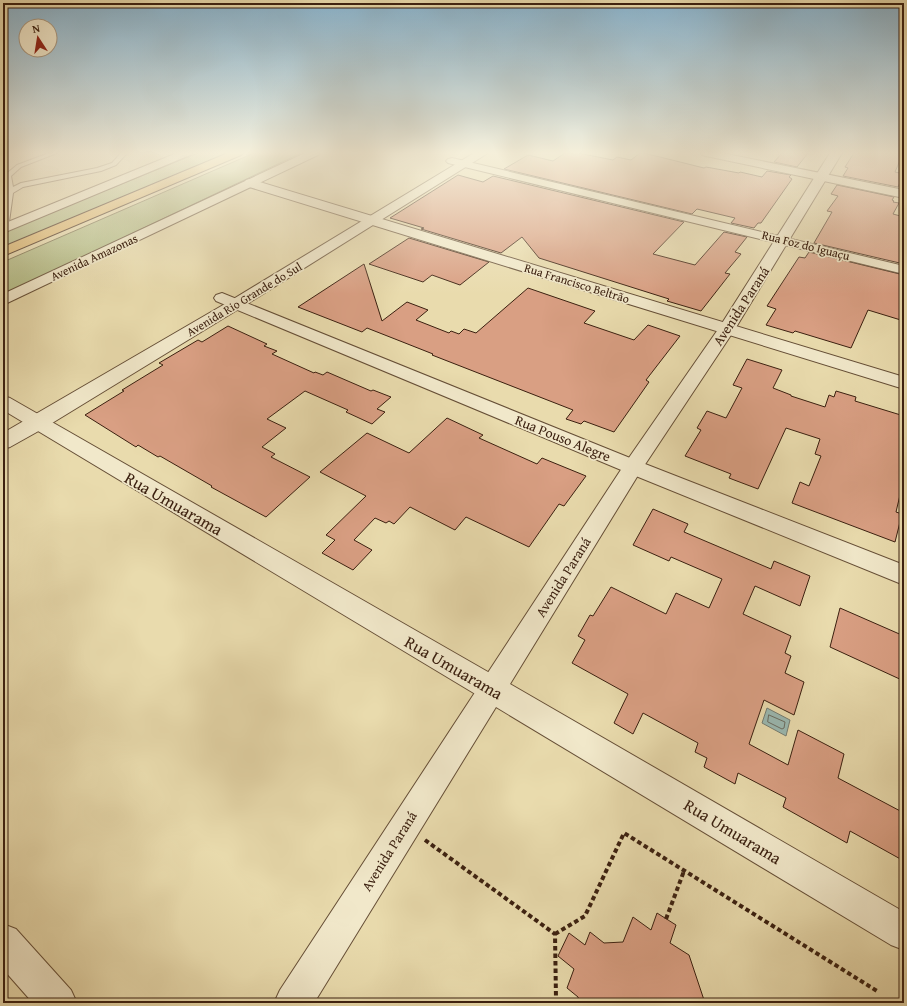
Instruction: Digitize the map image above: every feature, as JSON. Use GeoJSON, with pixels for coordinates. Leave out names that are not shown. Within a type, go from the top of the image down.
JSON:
{"type":"FeatureCollection","features":[{"type":"Feature","properties":{"kind":"highway"},"geometry":{"type":"LineString","coordinates":[[3,252],[126,200]]}},
{"type":"Feature","properties":{"kind":"street"},"geometry":{"type":"LineString","coordinates":[[4,229],[74,200]]}},
{"type":"Feature","properties":{"kind":"street","name":"Avenida Amazonas"},"geometry":{"type":"LineString","coordinates":[[3,300],[214,200]]}},
{"type":"Feature","properties":{"kind":"street","name":"Rua Francisco Beltrão"},"geometry":{"type":"LineString","coordinates":[[304,200],[904,383]]}},
{"type":"Feature","properties":{"kind":"street","name":"Avenida Rio Grande do Sul"},"geometry":{"type":"LineString","coordinates":[[3,442],[32,419],[396,200]]}},
{"type":"Feature","properties":{"kind":"street","name":"Rua Foz do Iguaçu"},"geometry":{"type":"LineString","coordinates":[[623,200],[904,270]]}},
{"type":"Feature","properties":{"kind":"street","name":"Avenida Paraná"},"geometry":{"type":"LineString","coordinates":[[293,1003],[633,466],[727,329],[807,200]]}},
{"type":"Feature","properties":{"kind":"street","name":"Rua Pouso Alegre"},"geometry":{"type":"LineString","coordinates":[[229,301],[904,575]]}},
{"type":"Feature","properties":{"kind":"street","name":"Rua Umuarama"},"geometry":{"type":"LineString","coordinates":[[3,402],[904,932]]}},
{"type":"Feature","properties":{"kind":"street","name":"Avenida Rio Grande do Sul"},"geometry":{"type":"LineString","coordinates":[[3,430],[32,419]]}},
{"type":"Feature","properties":{"kind":"street"},"geometry":{"type":"LineString","coordinates":[[3,942],[58,1003]]}},
{"type":"Feature","properties":{"kind":"lane"},"geometry":{"type":"LineString","coordinates":[[4,229],[9,200]]}},
{"type":"Feature","properties":{"kind":"path"},"geometry":{"type":"LineString","coordinates":[[405,826],[555,934]]}},
{"type":"Feature","properties":{"kind":"path"},"geometry":{"type":"LineString","coordinates":[[555,934],[585,916],[624,833],[877,991]]}},
{"type":"Feature","properties":{"kind":"path"},"geometry":{"type":"LineString","coordinates":[[666,919],[684,871]]}},
{"type":"Feature","properties":{"kind":"path"},"geometry":{"type":"LineString","coordinates":[[554,1003],[556,999],[555,934]]}},
{"type":"Feature","properties":{"kind":"green space"},"geometry":{"type":"Polygon","coordinates":[[[82,200],[116,200],[3,247],[3,232],[82,200]]]}},
{"type":"Feature","properties":{"kind":"green space"},"geometry":{"type":"Polygon","coordinates":[[[146,200],[202,200],[3,295],[3,262],[146,200]]]}},
{"type":"Feature","properties":{"kind":"water"},"geometry":{"type":"Polygon","coordinates":[[[767,708],[790,720],[786,736],[762,723],[767,708]]]}},
{"type":"Feature","properties":{"kind":"building"},"geometry":{"type":"Polygon","coordinates":[[[419,200],[592,200],[684,222],[653,254],[695,265],[724,232],[747,237],[735,252],[741,254],[725,273],[730,274],[701,311],[667,301],[669,299],[539,258],[522,237],[501,253],[390,218],[419,200]]]}},
{"type":"Feature","properties":{"kind":"building"},"geometry":{"type":"Polygon","coordinates":[[[633,200],[777,200],[761,223],[758,223],[754,228],[731,223],[735,218],[697,209],[692,214],[633,200]]]}},
{"type":"Feature","properties":{"kind":"building"},"geometry":{"type":"Polygon","coordinates":[[[835,200],[892,200],[894,201],[893,202],[899,203],[893,214],[904,217],[904,264],[814,243],[832,212],[827,211],[835,200]]]}},
{"type":"Feature","properties":{"kind":"building"},"geometry":{"type":"Polygon","coordinates":[[[409,238],[489,262],[460,285],[432,275],[423,282],[369,264],[409,238]]]}},
{"type":"Feature","properties":{"kind":"building"},"geometry":{"type":"Polygon","coordinates":[[[809,252],[904,275],[904,321],[868,310],[851,348],[795,331],[793,333],[766,325],[776,309],[767,306],[799,257],[805,258],[809,252]]]}},
{"type":"Feature","properties":{"kind":"building"},"geometry":{"type":"Polygon","coordinates":[[[364,264],[382,321],[407,302],[428,310],[416,320],[449,333],[451,331],[459,334],[464,329],[476,333],[528,288],[595,311],[584,323],[634,340],[648,325],[680,336],[646,380],[649,382],[614,432],[584,421],[581,424],[566,419],[573,410],[432,355],[433,354],[367,328],[362,332],[298,307],[364,264]]]}},
{"type":"Feature","properties":{"kind":"building"},"geometry":{"type":"Polygon","coordinates":[[[228,326],[267,344],[264,346],[277,351],[272,354],[314,373],[323,375],[327,372],[371,391],[373,390],[391,397],[377,409],[385,412],[372,424],[346,412],[348,410],[305,391],[267,419],[286,428],[262,447],[275,454],[271,457],[310,477],[266,517],[211,487],[212,486],[160,456],[158,457],[138,445],[136,447],[85,415],[163,365],[159,363],[198,340],[202,342],[228,326]]]}},
{"type":"Feature","properties":{"kind":"building"},"geometry":{"type":"Polygon","coordinates":[[[747,359],[782,370],[773,388],[791,396],[825,407],[829,395],[834,397],[836,391],[856,397],[855,401],[904,416],[904,478],[896,512],[902,514],[895,542],[792,503],[800,482],[809,486],[821,456],[815,454],[820,439],[786,428],[758,489],[729,478],[731,474],[685,456],[701,430],[697,428],[707,411],[726,418],[742,388],[733,385],[747,359]]]}},
{"type":"Feature","properties":{"kind":"building"},"geometry":{"type":"Polygon","coordinates":[[[447,418],[483,435],[479,438],[537,464],[542,458],[586,476],[564,506],[559,504],[529,547],[466,517],[455,530],[410,507],[394,524],[389,521],[386,523],[375,518],[354,540],[372,550],[353,570],[322,553],[335,540],[326,535],[366,496],[320,472],[367,433],[409,453],[447,418]]]}},
{"type":"Feature","properties":{"kind":"building"},"geometry":{"type":"Polygon","coordinates":[[[653,509],[688,524],[684,532],[771,569],[774,561],[810,576],[800,606],[755,586],[743,614],[791,636],[785,653],[791,656],[785,673],[804,682],[794,715],[764,700],[749,744],[788,765],[798,730],[844,754],[838,778],[904,813],[904,861],[850,831],[847,843],[783,807],[786,798],[738,773],[735,784],[704,767],[707,758],[695,752],[698,743],[643,713],[633,734],[614,723],[628,694],[572,663],[585,640],[578,636],[590,615],[593,616],[611,587],[666,614],[676,593],[709,608],[722,579],[671,557],[669,561],[633,545],[653,509]]]}},
{"type":"Feature","properties":{"kind":"building"},"geometry":{"type":"Polygon","coordinates":[[[840,608],[904,636],[904,681],[830,647],[840,608]]]}},
{"type":"Feature","properties":{"kind":"building"},"geometry":{"type":"Polygon","coordinates":[[[657,913],[676,925],[670,943],[689,955],[705,1003],[580,1003],[578,997],[567,988],[574,969],[558,956],[569,933],[585,945],[590,932],[604,943],[623,942],[633,917],[651,930],[657,913]]]}}]}
